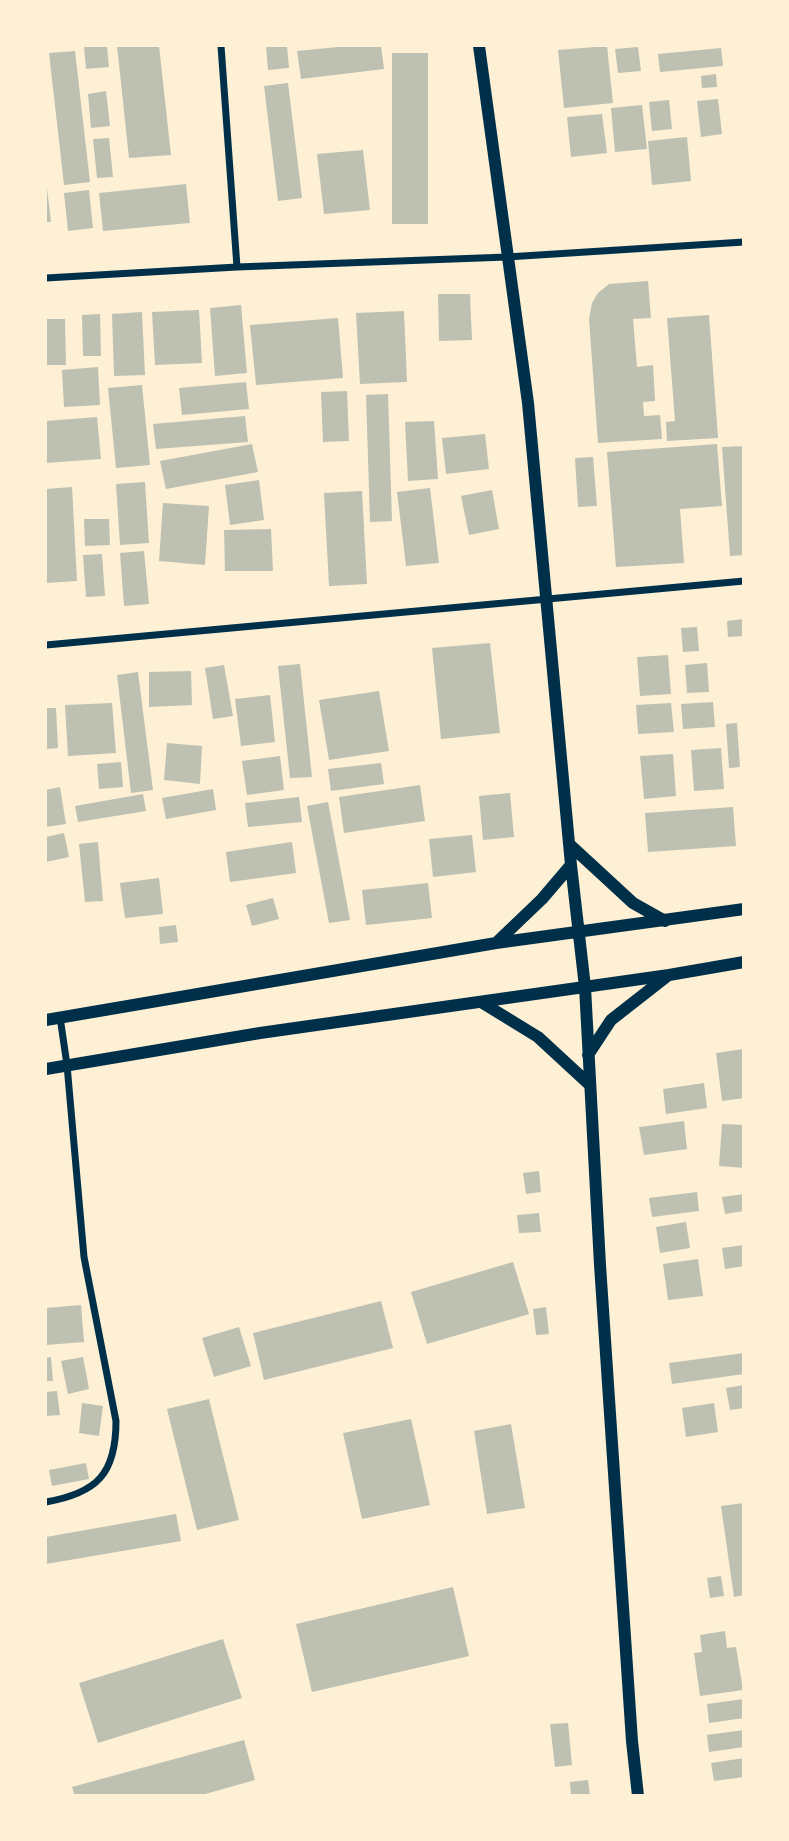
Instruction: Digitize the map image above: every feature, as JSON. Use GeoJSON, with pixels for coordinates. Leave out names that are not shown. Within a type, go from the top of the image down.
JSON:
{"type":"FeatureCollection","features":[{"type":"Feature","properties":{"kind":"street"},"geometry":{"type":"LineString","coordinates":[[221,46],[237,267]]}},
{"type":"Feature","properties":{"kind":"street"},"geometry":{"type":"LineString","coordinates":[[479,46],[528,403],[585,987],[618,1547],[638,1796]]}},
{"type":"Feature","properties":{"kind":"street"},"geometry":{"type":"LineString","coordinates":[[46,278],[237,267],[507,257],[744,242]]}},
{"type":"Feature","properties":{"kind":"street"},"geometry":{"type":"LineString","coordinates":[[46,645],[744,581]]}},
{"type":"Feature","properties":{"kind":"street"},"geometry":{"type":"LineString","coordinates":[[569,844],[633,903],[665,921]]}},
{"type":"Feature","properties":{"kind":"street"},"geometry":{"type":"LineString","coordinates":[[496,943],[542,899],[571,865]]}},
{"type":"Feature","properties":{"kind":"street"},"geometry":{"type":"LineString","coordinates":[[46,1020],[496,943],[744,909]]}},
{"type":"Feature","properties":{"kind":"street"},"geometry":{"type":"LineString","coordinates":[[46,1069],[273,1031],[670,975],[744,962]]}},
{"type":"Feature","properties":{"kind":"street"},"geometry":{"type":"LineString","coordinates":[[588,1055],[611,1020],[670,975]]}},
{"type":"Feature","properties":{"kind":"street"},"geometry":{"type":"LineString","coordinates":[[481,1002],[538,1037],[590,1085]]}},
{"type":"Feature","properties":{"kind":"street"},"geometry":{"type":"LineString","coordinates":[[46,1502],[69,1497],[102,1479],[116,1443],[116,1421],[85,1257],[60,1017]]}},
{"type":"Feature","properties":{"kind":"building"},"geometry":{"type":"Polygon","coordinates":[[[84,46],[107,46],[109,67],[86,69],[84,46]]]}},
{"type":"Feature","properties":{"kind":"building"},"geometry":{"type":"Polygon","coordinates":[[[117,46],[159,46],[171,155],[129,158],[117,46]]]}},
{"type":"Feature","properties":{"kind":"building"},"geometry":{"type":"Polygon","coordinates":[[[266,46],[287,46],[289,68],[268,70],[266,46]]]}},
{"type":"Feature","properties":{"kind":"building"},"geometry":{"type":"Polygon","coordinates":[[[381,46],[384,69],[301,79],[297,51],[381,46]]]}},
{"type":"Feature","properties":{"kind":"building"},"geometry":{"type":"Polygon","coordinates":[[[607,46],[613,103],[564,108],[558,50],[607,46]]]}},
{"type":"Feature","properties":{"kind":"building"},"geometry":{"type":"Polygon","coordinates":[[[638,47],[641,71],[618,73],[615,49],[638,47]]]}},
{"type":"Feature","properties":{"kind":"building"},"geometry":{"type":"Polygon","coordinates":[[[721,48],[723,66],[660,72],[658,54],[721,48]]]}},
{"type":"Feature","properties":{"kind":"building"},"geometry":{"type":"Polygon","coordinates":[[[75,51],[90,182],[64,185],[49,53],[75,51]]]}},
{"type":"Feature","properties":{"kind":"building"},"geometry":{"type":"Polygon","coordinates":[[[392,53],[428,53],[428,224],[392,224],[392,53]]]}},
{"type":"Feature","properties":{"kind":"building"},"geometry":{"type":"Polygon","coordinates":[[[716,74],[717,87],[702,88],[701,76],[716,74]]]}},
{"type":"Feature","properties":{"kind":"building"},"geometry":{"type":"Polygon","coordinates":[[[288,83],[302,198],[278,201],[264,86],[288,83]]]}},
{"type":"Feature","properties":{"kind":"building"},"geometry":{"type":"Polygon","coordinates":[[[106,91],[110,126],[91,128],[88,94],[106,91]]]}},
{"type":"Feature","properties":{"kind":"building"},"geometry":{"type":"Polygon","coordinates":[[[718,99],[722,134],[701,137],[697,101],[718,99]]]}},
{"type":"Feature","properties":{"kind":"building"},"geometry":{"type":"Polygon","coordinates":[[[669,100],[672,129],[652,131],[649,102],[669,100]]]}},
{"type":"Feature","properties":{"kind":"building"},"geometry":{"type":"Polygon","coordinates":[[[642,105],[647,149],[615,152],[611,108],[642,105]]]}},
{"type":"Feature","properties":{"kind":"building"},"geometry":{"type":"Polygon","coordinates":[[[602,114],[607,153],[571,157],[567,117],[602,114]]]}},
{"type":"Feature","properties":{"kind":"building"},"geometry":{"type":"Polygon","coordinates":[[[687,137],[691,181],[652,185],[648,141],[687,137]]]}},
{"type":"Feature","properties":{"kind":"building"},"geometry":{"type":"Polygon","coordinates":[[[109,138],[113,177],[97,178],[93,139],[109,138]]]}},
{"type":"Feature","properties":{"kind":"building"},"geometry":{"type":"Polygon","coordinates":[[[363,150],[370,210],[324,214],[317,154],[363,150]]]}},
{"type":"Feature","properties":{"kind":"building"},"geometry":{"type":"Polygon","coordinates":[[[186,184],[190,223],[103,231],[99,193],[186,184]]]}},
{"type":"Feature","properties":{"kind":"building"},"geometry":{"type":"Polygon","coordinates":[[[47,188],[51,222],[46,222],[47,188]]]}},
{"type":"Feature","properties":{"kind":"building"},"geometry":{"type":"Polygon","coordinates":[[[89,190],[93,228],[68,231],[64,193],[89,190]]]}},
{"type":"Feature","properties":{"kind":"building"},"geometry":{"type":"Polygon","coordinates":[[[648,281],[651,318],[633,319],[637,367],[653,365],[655,401],[643,402],[644,416],[660,415],[662,439],[598,443],[589,319],[592,303],[598,293],[609,284],[648,281]]]}},
{"type":"Feature","properties":{"kind":"building"},"geometry":{"type":"Polygon","coordinates":[[[438,294],[470,294],[472,340],[439,341],[438,294]]]}},
{"type":"Feature","properties":{"kind":"building"},"geometry":{"type":"Polygon","coordinates":[[[241,305],[247,373],[215,376],[210,308],[241,305]]]}},
{"type":"Feature","properties":{"kind":"building"},"geometry":{"type":"Polygon","coordinates":[[[199,310],[202,363],[155,365],[152,312],[199,310]]]}},
{"type":"Feature","properties":{"kind":"building"},"geometry":{"type":"Polygon","coordinates":[[[404,311],[407,382],[360,384],[356,313],[404,311]]]}},
{"type":"Feature","properties":{"kind":"building"},"geometry":{"type":"Polygon","coordinates":[[[142,312],[145,375],[114,376],[112,314],[142,312]]]}},
{"type":"Feature","properties":{"kind":"building"},"geometry":{"type":"Polygon","coordinates":[[[100,314],[101,356],[83,356],[82,315],[100,314]]]}},
{"type":"Feature","properties":{"kind":"building"},"geometry":{"type":"Polygon","coordinates":[[[709,315],[718,438],[667,441],[666,422],[675,421],[667,318],[709,315]]]}},
{"type":"Feature","properties":{"kind":"building"},"geometry":{"type":"Polygon","coordinates":[[[338,318],[343,378],[256,385],[250,325],[338,318]]]}},
{"type":"Feature","properties":{"kind":"building"},"geometry":{"type":"Polygon","coordinates":[[[46,319],[65,319],[66,365],[46,365],[46,319]]]}},
{"type":"Feature","properties":{"kind":"building"},"geometry":{"type":"Polygon","coordinates":[[[98,367],[100,405],[64,407],[62,370],[98,367]]]}},
{"type":"Feature","properties":{"kind":"building"},"geometry":{"type":"Polygon","coordinates":[[[246,382],[249,409],[182,415],[179,388],[246,382]]]}},
{"type":"Feature","properties":{"kind":"building"},"geometry":{"type":"Polygon","coordinates":[[[142,385],[150,465],[116,468],[108,388],[142,385]]]}},
{"type":"Feature","properties":{"kind":"building"},"geometry":{"type":"Polygon","coordinates":[[[347,391],[349,441],[323,442],[321,392],[347,391]]]}},
{"type":"Feature","properties":{"kind":"building"},"geometry":{"type":"Polygon","coordinates":[[[388,394],[392,521],[370,522],[366,395],[388,394]]]}},
{"type":"Feature","properties":{"kind":"building"},"geometry":{"type":"Polygon","coordinates":[[[245,416],[248,442],[156,449],[153,424],[245,416]]]}},
{"type":"Feature","properties":{"kind":"building"},"geometry":{"type":"Polygon","coordinates":[[[97,417],[101,459],[46,463],[46,421],[97,417]]]}},
{"type":"Feature","properties":{"kind":"building"},"geometry":{"type":"Polygon","coordinates":[[[434,421],[438,479],[408,481],[405,422],[434,421]]]}},
{"type":"Feature","properties":{"kind":"building"},"geometry":{"type":"Polygon","coordinates":[[[485,434],[489,469],[446,474],[442,438],[485,434]]]}},
{"type":"Feature","properties":{"kind":"building"},"geometry":{"type":"Polygon","coordinates":[[[252,444],[258,472],[166,489],[160,461],[252,444]]]}},
{"type":"Feature","properties":{"kind":"building"},"geometry":{"type":"Polygon","coordinates":[[[717,444],[722,506],[680,509],[684,563],[616,567],[607,452],[717,444]]]}},
{"type":"Feature","properties":{"kind":"building"},"geometry":{"type":"Polygon","coordinates":[[[744,446],[744,555],[730,556],[722,447],[744,446]]]}},
{"type":"Feature","properties":{"kind":"building"},"geometry":{"type":"Polygon","coordinates":[[[593,457],[597,506],[578,507],[575,458],[593,457]]]}},
{"type":"Feature","properties":{"kind":"building"},"geometry":{"type":"Polygon","coordinates":[[[259,480],[264,520],[230,525],[225,485],[259,480]]]}},
{"type":"Feature","properties":{"kind":"building"},"geometry":{"type":"Polygon","coordinates":[[[145,482],[149,543],[120,545],[116,484],[145,482]]]}},
{"type":"Feature","properties":{"kind":"building"},"geometry":{"type":"Polygon","coordinates":[[[72,487],[77,581],[46,583],[46,489],[72,487]]]}},
{"type":"Feature","properties":{"kind":"building"},"geometry":{"type":"Polygon","coordinates":[[[430,488],[439,563],[406,566],[397,492],[430,488]]]}},
{"type":"Feature","properties":{"kind":"building"},"geometry":{"type":"Polygon","coordinates":[[[492,490],[499,529],[469,535],[461,496],[492,490]]]}},
{"type":"Feature","properties":{"kind":"building"},"geometry":{"type":"Polygon","coordinates":[[[362,491],[367,584],[329,586],[324,493],[362,491]]]}},
{"type":"Feature","properties":{"kind":"building"},"geometry":{"type":"Polygon","coordinates":[[[163,503],[209,506],[205,565],[159,561],[163,503]]]}},
{"type":"Feature","properties":{"kind":"building"},"geometry":{"type":"Polygon","coordinates":[[[84,519],[109,519],[110,545],[85,546],[84,519]]]}},
{"type":"Feature","properties":{"kind":"building"},"geometry":{"type":"Polygon","coordinates":[[[271,529],[273,571],[225,571],[224,530],[271,529]]]}},
{"type":"Feature","properties":{"kind":"building"},"geometry":{"type":"Polygon","coordinates":[[[144,551],[149,604],[124,606],[120,553],[144,551]]]}},
{"type":"Feature","properties":{"kind":"building"},"geometry":{"type":"Polygon","coordinates":[[[102,554],[105,596],[86,597],[83,555],[102,554]]]}},
{"type":"Feature","properties":{"kind":"building"},"geometry":{"type":"Polygon","coordinates":[[[744,619],[744,636],[728,637],[727,621],[744,619]]]}},
{"type":"Feature","properties":{"kind":"building"},"geometry":{"type":"Polygon","coordinates":[[[697,627],[699,651],[683,652],[681,628],[697,627]]]}},
{"type":"Feature","properties":{"kind":"building"},"geometry":{"type":"Polygon","coordinates":[[[490,643],[500,733],[441,739],[432,648],[490,643]]]}},
{"type":"Feature","properties":{"kind":"building"},"geometry":{"type":"Polygon","coordinates":[[[668,655],[671,694],[640,696],[637,657],[668,655]]]}},
{"type":"Feature","properties":{"kind":"building"},"geometry":{"type":"Polygon","coordinates":[[[707,663],[709,692],[687,693],[685,665],[707,663]]]}},
{"type":"Feature","properties":{"kind":"building"},"geometry":{"type":"Polygon","coordinates":[[[300,664],[312,777],[290,778],[278,666],[300,664]]]}},
{"type":"Feature","properties":{"kind":"building"},"geometry":{"type":"Polygon","coordinates":[[[224,665],[233,716],[213,719],[205,668],[224,665]]]}},
{"type":"Feature","properties":{"kind":"building"},"geometry":{"type":"Polygon","coordinates":[[[191,671],[192,705],[149,707],[149,672],[191,671]]]}},
{"type":"Feature","properties":{"kind":"building"},"geometry":{"type":"Polygon","coordinates":[[[138,672],[153,790],[131,793],[117,675],[138,672]]]}},
{"type":"Feature","properties":{"kind":"building"},"geometry":{"type":"Polygon","coordinates":[[[379,691],[389,751],[329,760],[319,700],[379,691]]]}},
{"type":"Feature","properties":{"kind":"building"},"geometry":{"type":"Polygon","coordinates":[[[270,695],[275,742],[241,746],[235,699],[270,695]]]}},
{"type":"Feature","properties":{"kind":"building"},"geometry":{"type":"Polygon","coordinates":[[[713,702],[715,727],[683,729],[681,704],[713,702]]]}},
{"type":"Feature","properties":{"kind":"building"},"geometry":{"type":"Polygon","coordinates":[[[112,703],[116,753],[68,756],[65,705],[112,703]]]}},
{"type":"Feature","properties":{"kind":"building"},"geometry":{"type":"Polygon","coordinates":[[[671,703],[674,732],[638,734],[636,705],[671,703]]]}},
{"type":"Feature","properties":{"kind":"building"},"geometry":{"type":"Polygon","coordinates":[[[46,708],[56,708],[58,748],[46,749],[46,708]]]}},
{"type":"Feature","properties":{"kind":"building"},"geometry":{"type":"Polygon","coordinates":[[[737,723],[740,767],[729,768],[726,724],[737,723]]]}},
{"type":"Feature","properties":{"kind":"building"},"geometry":{"type":"Polygon","coordinates":[[[167,743],[202,746],[200,784],[164,780],[167,743]]]}},
{"type":"Feature","properties":{"kind":"building"},"geometry":{"type":"Polygon","coordinates":[[[721,748],[724,789],[694,791],[691,750],[721,748]]]}},
{"type":"Feature","properties":{"kind":"building"},"geometry":{"type":"Polygon","coordinates":[[[673,754],[676,796],[644,799],[640,756],[673,754]]]}},
{"type":"Feature","properties":{"kind":"building"},"geometry":{"type":"Polygon","coordinates":[[[280,756],[284,790],[247,795],[242,761],[280,756]]]}},
{"type":"Feature","properties":{"kind":"building"},"geometry":{"type":"Polygon","coordinates":[[[121,762],[123,787],[99,789],[97,764],[121,762]]]}},
{"type":"Feature","properties":{"kind":"building"},"geometry":{"type":"Polygon","coordinates":[[[381,763],[384,784],[331,791],[328,769],[381,763]]]}},
{"type":"Feature","properties":{"kind":"building"},"geometry":{"type":"Polygon","coordinates":[[[420,785],[425,821],[344,833],[339,797],[420,785]]]}},
{"type":"Feature","properties":{"kind":"building"},"geometry":{"type":"Polygon","coordinates":[[[60,787],[66,824],[46,827],[46,790],[60,787]]]}},
{"type":"Feature","properties":{"kind":"building"},"geometry":{"type":"Polygon","coordinates":[[[213,789],[216,810],[166,819],[162,798],[213,789]]]}},
{"type":"Feature","properties":{"kind":"building"},"geometry":{"type":"Polygon","coordinates":[[[510,793],[514,837],[483,840],[479,796],[510,793]]]}},
{"type":"Feature","properties":{"kind":"building"},"geometry":{"type":"Polygon","coordinates":[[[143,794],[146,811],[78,822],[75,806],[143,794]]]}},
{"type":"Feature","properties":{"kind":"building"},"geometry":{"type":"Polygon","coordinates":[[[299,797],[302,822],[248,827],[245,803],[299,797]]]}},
{"type":"Feature","properties":{"kind":"building"},"geometry":{"type":"Polygon","coordinates":[[[328,802],[350,920],[329,923],[307,806],[328,802]]]}},
{"type":"Feature","properties":{"kind":"building"},"geometry":{"type":"Polygon","coordinates":[[[733,807],[736,846],[648,852],[645,813],[733,807]]]}},
{"type":"Feature","properties":{"kind":"building"},"geometry":{"type":"Polygon","coordinates":[[[64,833],[69,857],[46,862],[46,837],[64,833]]]}},
{"type":"Feature","properties":{"kind":"building"},"geometry":{"type":"Polygon","coordinates":[[[472,835],[476,872],[433,877],[429,839],[472,835]]]}},
{"type":"Feature","properties":{"kind":"building"},"geometry":{"type":"Polygon","coordinates":[[[98,842],[103,901],[85,902],[79,844],[98,842]]]}},
{"type":"Feature","properties":{"kind":"building"},"geometry":{"type":"Polygon","coordinates":[[[292,842],[296,873],[230,882],[226,852],[292,842]]]}},
{"type":"Feature","properties":{"kind":"building"},"geometry":{"type":"Polygon","coordinates":[[[159,878],[163,914],[125,918],[120,883],[159,878]]]}},
{"type":"Feature","properties":{"kind":"building"},"geometry":{"type":"Polygon","coordinates":[[[428,883],[432,918],[366,925],[362,890],[428,883]]]}},
{"type":"Feature","properties":{"kind":"building"},"geometry":{"type":"Polygon","coordinates":[[[273,898],[279,919],[252,926],[246,905],[273,898]]]}},
{"type":"Feature","properties":{"kind":"building"},"geometry":{"type":"Polygon","coordinates":[[[176,925],[178,942],[160,944],[159,927],[176,925]]]}},
{"type":"Feature","properties":{"kind":"building"},"geometry":{"type":"Polygon","coordinates":[[[744,1049],[744,1098],[722,1101],[716,1053],[744,1049]]]}},
{"type":"Feature","properties":{"kind":"building"},"geometry":{"type":"Polygon","coordinates":[[[704,1083],[707,1108],[666,1114],[663,1089],[704,1083]]]}},
{"type":"Feature","properties":{"kind":"building"},"geometry":{"type":"Polygon","coordinates":[[[684,1121],[687,1149],[644,1155],[639,1127],[684,1121]]]}},
{"type":"Feature","properties":{"kind":"building"},"geometry":{"type":"Polygon","coordinates":[[[722,1124],[744,1125],[744,1168],[719,1166],[722,1124]]]}},
{"type":"Feature","properties":{"kind":"building"},"geometry":{"type":"Polygon","coordinates":[[[539,1171],[541,1192],[526,1194],[523,1173],[539,1171]]]}},
{"type":"Feature","properties":{"kind":"building"},"geometry":{"type":"Polygon","coordinates":[[[697,1192],[699,1211],[652,1217],[649,1198],[697,1192]]]}},
{"type":"Feature","properties":{"kind":"building"},"geometry":{"type":"Polygon","coordinates":[[[744,1194],[744,1211],[725,1214],[722,1197],[744,1194]]]}},
{"type":"Feature","properties":{"kind":"building"},"geometry":{"type":"Polygon","coordinates":[[[539,1213],[541,1232],[519,1233],[517,1215],[539,1213]]]}},
{"type":"Feature","properties":{"kind":"building"},"geometry":{"type":"Polygon","coordinates":[[[686,1222],[690,1248],[660,1253],[656,1227],[686,1222]]]}},
{"type":"Feature","properties":{"kind":"building"},"geometry":{"type":"Polygon","coordinates":[[[744,1245],[744,1266],[725,1269],[722,1248],[744,1245]]]}},
{"type":"Feature","properties":{"kind":"building"},"geometry":{"type":"Polygon","coordinates":[[[698,1259],[703,1296],[668,1300],[663,1264],[698,1259]]]}},
{"type":"Feature","properties":{"kind":"building"},"geometry":{"type":"Polygon","coordinates":[[[513,1262],[529,1314],[427,1344],[411,1292],[513,1262]]]}},
{"type":"Feature","properties":{"kind":"building"},"geometry":{"type":"Polygon","coordinates":[[[381,1301],[393,1348],[264,1380],[253,1333],[381,1301]]]}},
{"type":"Feature","properties":{"kind":"building"},"geometry":{"type":"Polygon","coordinates":[[[81,1305],[84,1342],[46,1345],[46,1308],[81,1305]]]}},
{"type":"Feature","properties":{"kind":"building"},"geometry":{"type":"Polygon","coordinates":[[[546,1307],[549,1334],[536,1335],[533,1309],[546,1307]]]}},
{"type":"Feature","properties":{"kind":"building"},"geometry":{"type":"Polygon","coordinates":[[[239,1327],[251,1366],[214,1377],[202,1338],[239,1327]]]}},
{"type":"Feature","properties":{"kind":"building"},"geometry":{"type":"Polygon","coordinates":[[[744,1353],[744,1374],[672,1384],[669,1363],[744,1353]]]}},
{"type":"Feature","properties":{"kind":"building"},"geometry":{"type":"Polygon","coordinates":[[[51,1357],[53,1381],[46,1381],[46,1358],[51,1357]]]}},
{"type":"Feature","properties":{"kind":"building"},"geometry":{"type":"Polygon","coordinates":[[[83,1357],[89,1389],[68,1394],[61,1361],[83,1357]]]}},
{"type":"Feature","properties":{"kind":"building"},"geometry":{"type":"Polygon","coordinates":[[[744,1385],[744,1408],[730,1410],[726,1388],[744,1385]]]}},
{"type":"Feature","properties":{"kind":"building"},"geometry":{"type":"Polygon","coordinates":[[[57,1391],[60,1415],[46,1416],[46,1392],[57,1391]]]}},
{"type":"Feature","properties":{"kind":"building"},"geometry":{"type":"Polygon","coordinates":[[[209,1399],[239,1520],[197,1530],[167,1409],[209,1399]]]}},
{"type":"Feature","properties":{"kind":"building"},"geometry":{"type":"Polygon","coordinates":[[[82,1403],[103,1406],[99,1436],[79,1433],[82,1403]]]}},
{"type":"Feature","properties":{"kind":"building"},"geometry":{"type":"Polygon","coordinates":[[[714,1403],[718,1432],[686,1437],[682,1408],[714,1403]]]}},
{"type":"Feature","properties":{"kind":"building"},"geometry":{"type":"Polygon","coordinates":[[[411,1419],[430,1505],[362,1519],[343,1433],[411,1419]]]}},
{"type":"Feature","properties":{"kind":"building"},"geometry":{"type":"Polygon","coordinates":[[[511,1424],[525,1508],[487,1514],[474,1431],[511,1424]]]}},
{"type":"Feature","properties":{"kind":"building"},"geometry":{"type":"Polygon","coordinates":[[[86,1463],[89,1479],[52,1486],[49,1470],[86,1463]]]}},
{"type":"Feature","properties":{"kind":"building"},"geometry":{"type":"Polygon","coordinates":[[[744,1503],[744,1595],[734,1597],[721,1506],[744,1503]]]}},
{"type":"Feature","properties":{"kind":"building"},"geometry":{"type":"Polygon","coordinates":[[[176,1514],[181,1541],[46,1564],[46,1537],[176,1514]]]}},
{"type":"Feature","properties":{"kind":"building"},"geometry":{"type":"Polygon","coordinates":[[[721,1576],[724,1596],[710,1598],[707,1578],[721,1576]]]}},
{"type":"Feature","properties":{"kind":"building"},"geometry":{"type":"Polygon","coordinates":[[[453,1587],[469,1656],[312,1692],[296,1624],[453,1587]]]}},
{"type":"Feature","properties":{"kind":"building"},"geometry":{"type":"Polygon","coordinates":[[[725,1631],[727,1648],[736,1647],[743,1690],[700,1696],[694,1653],[702,1652],[700,1635],[725,1631]]]}},
{"type":"Feature","properties":{"kind":"building"},"geometry":{"type":"Polygon","coordinates":[[[223,1639],[242,1698],[98,1743],[79,1683],[223,1639]]]}},
{"type":"Feature","properties":{"kind":"building"},"geometry":{"type":"Polygon","coordinates":[[[744,1699],[744,1718],[709,1723],[707,1704],[744,1699]]]}},
{"type":"Feature","properties":{"kind":"building"},"geometry":{"type":"Polygon","coordinates":[[[568,1723],[572,1765],[555,1767],[550,1724],[568,1723]]]}},
{"type":"Feature","properties":{"kind":"building"},"geometry":{"type":"Polygon","coordinates":[[[744,1730],[744,1747],[709,1752],[707,1735],[744,1730]]]}},
{"type":"Feature","properties":{"kind":"building"},"geometry":{"type":"Polygon","coordinates":[[[244,1740],[255,1780],[198,1796],[75,1796],[72,1787],[244,1740]]]}},
{"type":"Feature","properties":{"kind":"building"},"geometry":{"type":"Polygon","coordinates":[[[744,1758],[744,1777],[714,1781],[711,1763],[744,1758]]]}},
{"type":"Feature","properties":{"kind":"building"},"geometry":{"type":"Polygon","coordinates":[[[588,1780],[590,1796],[571,1796],[570,1782],[588,1780]]]}}]}
